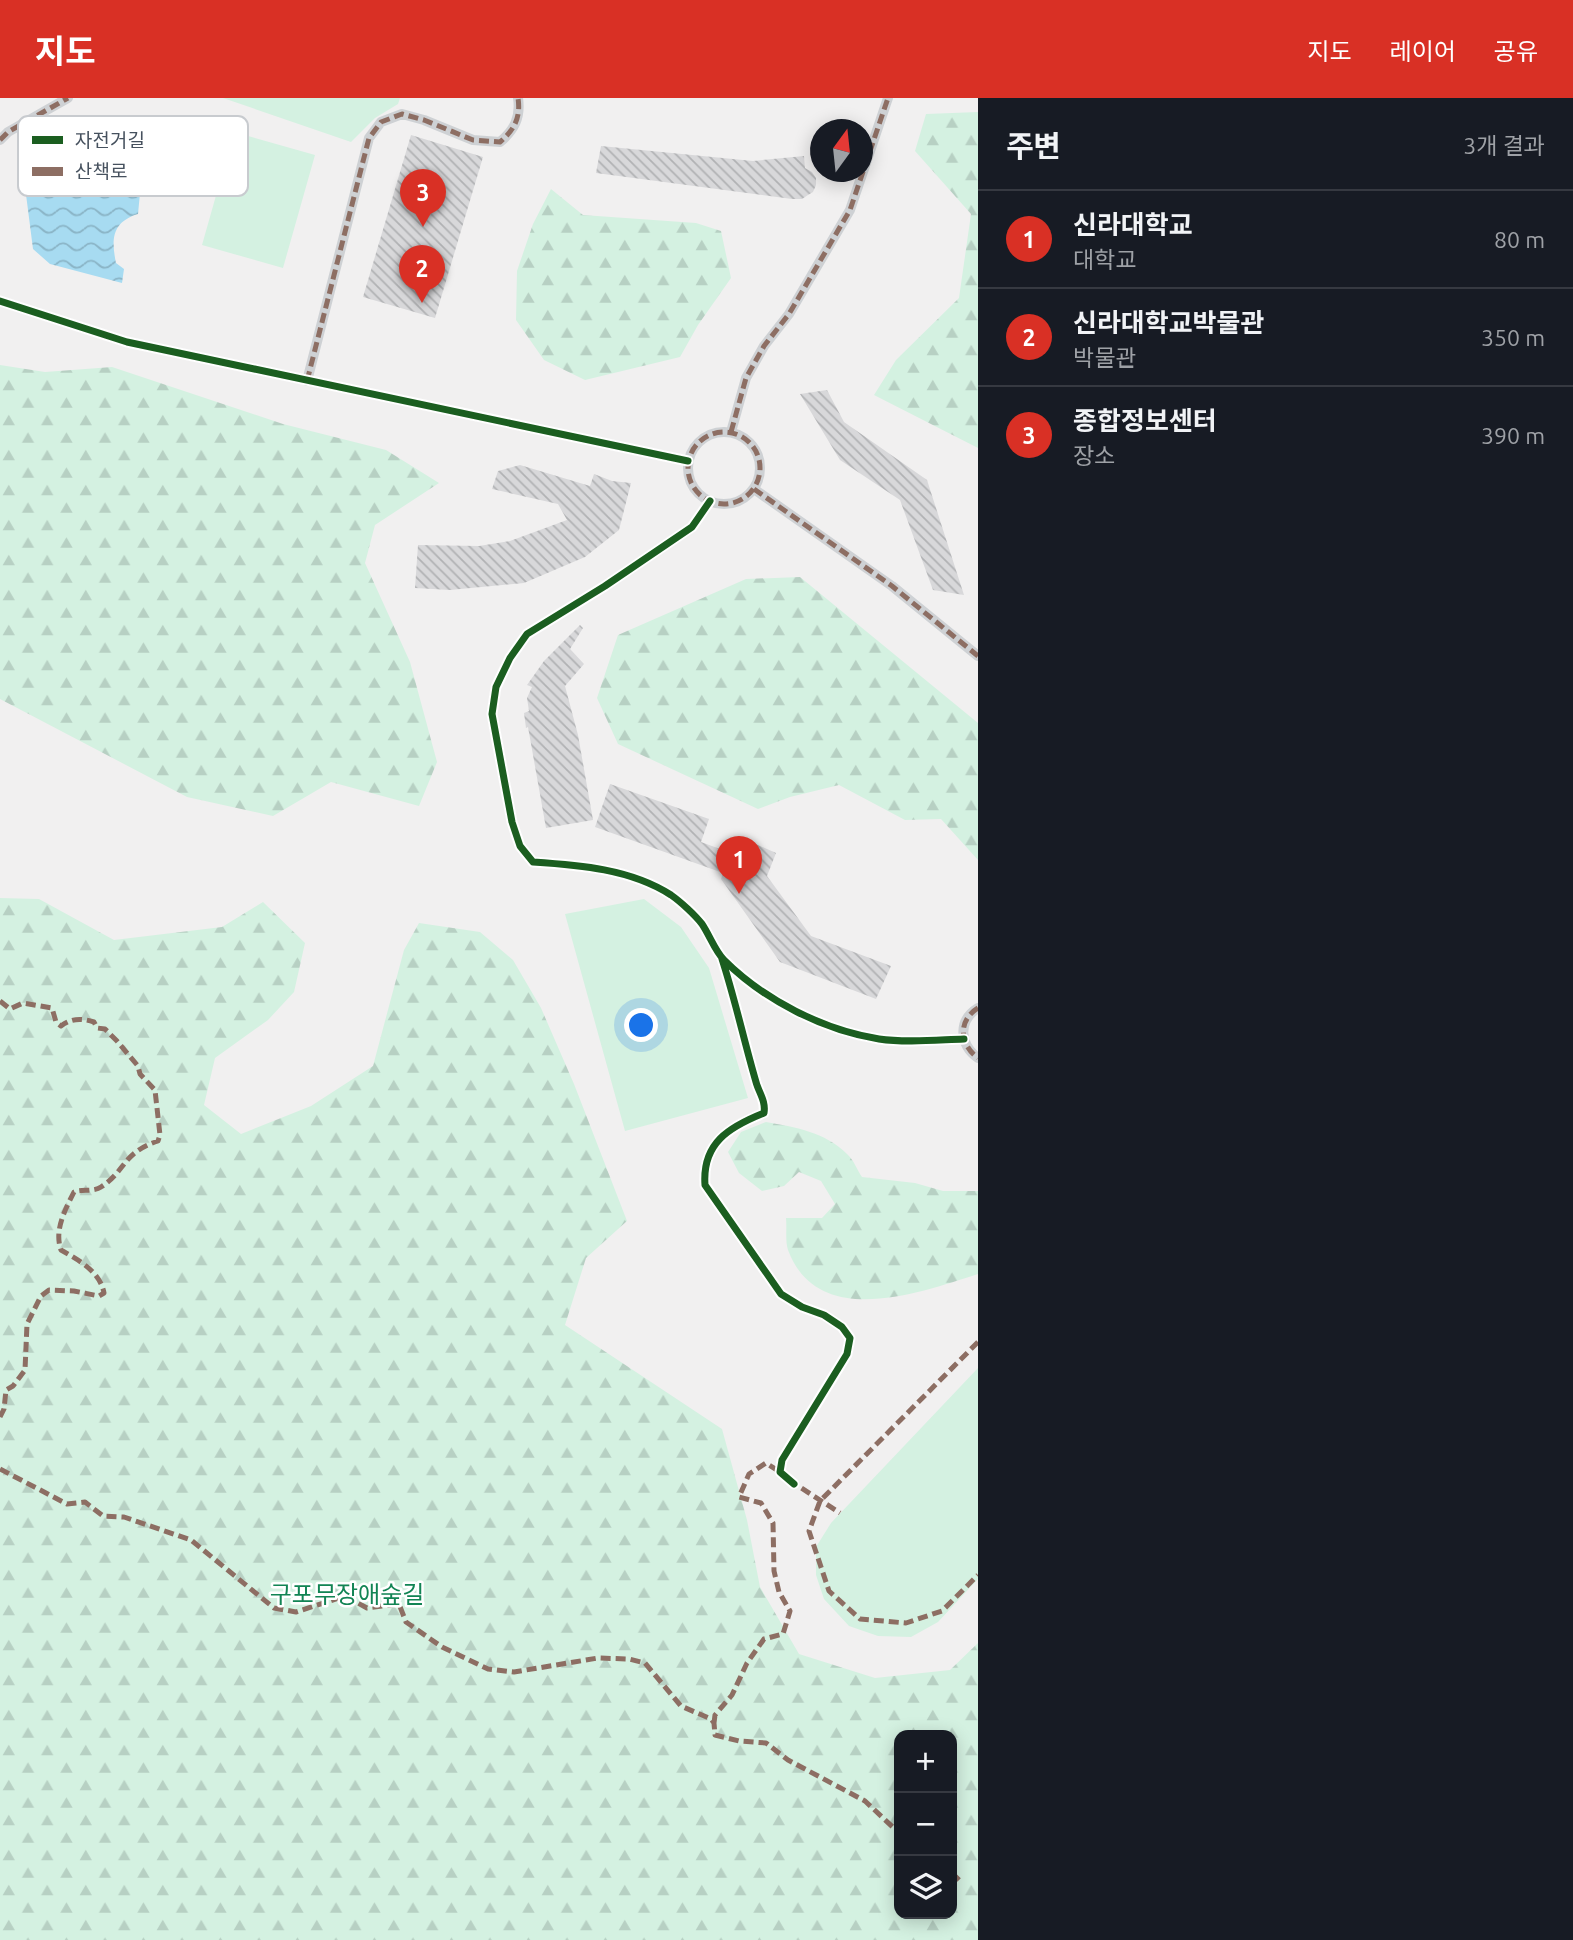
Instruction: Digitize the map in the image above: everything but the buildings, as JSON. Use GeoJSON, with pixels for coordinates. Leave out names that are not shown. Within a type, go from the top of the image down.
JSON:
{"type":"FeatureCollection","features":[{"type":"Feature","properties":{"kind":"street"},"geometry":{"type":"LineString","coordinates":[[36,116],[68,98]]}},
{"type":"Feature","properties":{"kind":"street"},"geometry":{"type":"LineString","coordinates":[[307,381],[369,138],[381,122],[402,114],[473,140],[499,142],[514,130],[518,98]]}},
{"type":"Feature","properties":{"kind":"street"},"geometry":{"type":"LineString","coordinates":[[731,432],[746,378],[764,346],[789,314],[850,210],[888,98]]}},
{"type":"Feature","properties":{"kind":"street"},"geometry":{"type":"LineString","coordinates":[[0,140],[18,126]]}},
{"type":"Feature","properties":{"kind":"street"},"geometry":{"type":"LineString","coordinates":[[0,301],[127,342],[688,461]]}},
{"type":"Feature","properties":{"kind":"street"},"geometry":{"type":"LineString","coordinates":[[731,432],[744,438],[754,448],[760,461],[760,475],[754,489],[744,499],[731,504],[717,504],[703,498],[693,488],[688,475],[688,461],[694,448],[704,438],[731,432]]}},
{"type":"Feature","properties":{"kind":"street"},"geometry":{"type":"LineString","coordinates":[[754,489],[892,586],[978,656]]}},
{"type":"Feature","properties":{"kind":"street"},"geometry":{"type":"LineString","coordinates":[[710,501],[692,527],[605,586],[527,634],[510,658],[496,687],[492,714],[512,822],[520,846],[533,862],[585,866],[637,879],[671,895],[701,922],[722,959],[737,1006],[756,1084],[765,1104],[764,1113],[728,1130],[715,1144],[704,1168],[705,1185],[781,1294],[842,1326],[850,1338],[847,1354],[782,1460],[780,1472],[794,1484]]}},
{"type":"Feature","properties":{"kind":"street"},"geometry":{"type":"LineString","coordinates":[[722,959],[762,993],[813,1020],[878,1038],[918,1041],[964,1039]]}},
{"type":"Feature","properties":{"kind":"street"},"geometry":{"type":"LineString","coordinates":[[978,1008],[965,1021],[964,1039],[970,1053],[978,1058]]}},
{"type":"Feature","properties":{"kind":"green space"},"geometry":{"type":"Polygon","coordinates":[[[223,98],[400,98],[398,104],[375,118],[351,142],[223,98]]]}},
{"type":"Feature","properties":{"kind":"green space"},"geometry":{"type":"Polygon","coordinates":[[[978,112],[978,448],[874,395],[896,360],[959,298],[971,214],[915,151],[926,114],[978,112]]]}},
{"type":"Feature","properties":{"kind":"green space"},"geometry":{"type":"Polygon","coordinates":[[[248,136],[315,155],[283,268],[202,245],[216,196],[248,196],[248,136]]]}},
{"type":"Feature","properties":{"kind":"green space"},"geometry":{"type":"Polygon","coordinates":[[[551,189],[583,215],[696,223],[721,231],[731,278],[698,325],[680,357],[585,380],[544,360],[516,320],[517,271],[533,224],[551,189]]]}},
{"type":"Feature","properties":{"kind":"green space"},"geometry":{"type":"Polygon","coordinates":[[[0,365],[45,372],[112,367],[283,424],[386,450],[439,483],[375,525],[365,563],[410,662],[437,762],[419,806],[331,782],[273,816],[187,797],[0,699],[0,365]]]}},
{"type":"Feature","properties":{"kind":"green space"},"geometry":{"type":"Polygon","coordinates":[[[800,577],[978,723],[978,860],[941,819],[905,820],[839,785],[790,797],[758,809],[618,744],[597,698],[618,635],[746,579],[800,577]]]}},
{"type":"Feature","properties":{"kind":"green space","name":"구포무장애숲길"},"geometry":{"type":"Polygon","coordinates":[[[0,898],[39,899],[114,940],[222,927],[263,902],[305,943],[294,992],[268,1020],[215,1058],[204,1105],[241,1134],[311,1106],[373,1066],[404,950],[419,923],[480,932],[513,960],[541,1008],[574,1084],[627,1221],[586,1258],[565,1325],[722,1429],[747,1520],[760,1587],[799,1654],[875,1678],[950,1670],[978,1643],[978,1940],[0,1940],[0,898]]]}},
{"type":"Feature","properties":{"kind":"green space"},"geometry":{"type":"Polygon","coordinates":[[[644,899],[681,927],[709,968],[748,1098],[625,1131],[565,914],[644,899]]]}},
{"type":"Feature","properties":{"kind":"green space"},"geometry":{"type":"Polygon","coordinates":[[[766,1122],[799,1129],[829,1140],[849,1156],[862,1177],[915,1183],[943,1191],[978,1191],[978,1274],[928,1290],[872,1299],[846,1298],[822,1290],[802,1275],[788,1250],[786,1218],[822,1218],[835,1204],[821,1181],[799,1172],[784,1186],[762,1191],[739,1173],[728,1152],[741,1132],[766,1122]]]}},
{"type":"Feature","properties":{"kind":"green space"},"geometry":{"type":"Polygon","coordinates":[[[978,1368],[978,1579],[938,1622],[911,1637],[878,1636],[849,1626],[824,1599],[816,1575],[816,1547],[831,1523],[978,1368]]]}},
{"type":"Feature","properties":{"kind":"water"},"geometry":{"type":"Polygon","coordinates":[[[26,196],[140,196],[138,214],[129,217],[115,233],[116,263],[124,269],[122,283],[50,264],[33,249],[26,196]]]}},
{"type":"Feature","properties":{"kind":"marked path"},"geometry":{"type":"LineString","coordinates":[[36,116],[68,98]]}},
{"type":"Feature","properties":{"kind":"marked path"},"geometry":{"type":"LineString","coordinates":[[307,381],[369,138],[381,122],[402,114],[473,140],[500,142],[515,123],[518,98]]}},
{"type":"Feature","properties":{"kind":"marked path"},"geometry":{"type":"LineString","coordinates":[[731,432],[746,378],[764,346],[789,314],[850,210],[888,98]]}},
{"type":"Feature","properties":{"kind":"marked path"},"geometry":{"type":"LineString","coordinates":[[0,140],[18,126]]}},
{"type":"Feature","properties":{"kind":"marked path"},"geometry":{"type":"LineString","coordinates":[[724,432],[744,438],[754,448],[760,468],[754,488],[744,498],[724,504],[704,498],[694,488],[688,468],[694,448],[704,438],[724,432]]}},
{"type":"Feature","properties":{"kind":"marked path"},"geometry":{"type":"LineString","coordinates":[[754,489],[892,586],[978,656]]}},
{"type":"Feature","properties":{"kind":"marked path"},"geometry":{"type":"LineString","coordinates":[[0,1001],[10,1009],[23,1003],[52,1008],[56,1022],[61,1026],[81,1019],[94,1022],[97,1028],[105,1029],[155,1090],[160,1135],[158,1141],[137,1151],[101,1187],[74,1192],[60,1228],[61,1250],[93,1272],[104,1293],[99,1296],[49,1290],[41,1296],[27,1324],[25,1370],[13,1386],[6,1390],[4,1409],[0,1417]]}},
{"type":"Feature","properties":{"kind":"marked path"},"geometry":{"type":"LineString","coordinates":[[978,1008],[967,1019],[963,1033],[967,1047],[978,1058]]}},
{"type":"Feature","properties":{"kind":"marked path"},"geometry":{"type":"LineString","coordinates":[[978,1342],[820,1501],[809,1531],[829,1591],[860,1619],[906,1623],[942,1611],[978,1575]]}},
{"type":"Feature","properties":{"kind":"marked path"},"geometry":{"type":"LineString","coordinates":[[714,1723],[715,1715],[732,1695],[747,1663],[764,1639],[783,1634],[790,1611],[779,1592],[774,1571],[773,1523],[761,1503],[739,1497],[749,1474],[766,1463],[780,1472]]}},
{"type":"Feature","properties":{"kind":"marked path"},"geometry":{"type":"LineString","coordinates":[[0,1469],[67,1504],[85,1502],[103,1516],[124,1517],[191,1540],[274,1608],[296,1612],[345,1596],[367,1608],[399,1604],[406,1622],[442,1647],[488,1669],[514,1672],[598,1658],[629,1659],[645,1663],[681,1706],[711,1719],[715,1735],[739,1741],[766,1743],[788,1760],[865,1801],[894,1828]]}},
{"type":"Feature","properties":{"kind":"marked path"},"geometry":{"type":"LineString","coordinates":[[789,1480],[840,1513]]}},
{"type":"Feature","properties":{"kind":"marked path"},"geometry":{"type":"LineString","coordinates":[[957,1878],[960,1881]]}},
{"type":"Feature","properties":{"kind":"cycle path"},"geometry":{"type":"LineString","coordinates":[[0,301],[127,342],[688,461]]}},
{"type":"Feature","properties":{"kind":"cycle path"},"geometry":{"type":"LineString","coordinates":[[710,501],[692,527],[605,586],[527,634],[510,658],[496,687],[492,714],[512,822],[520,846],[533,862],[586,867],[622,874],[639,879],[671,895],[699,920],[715,948],[740,975],[776,1000],[816,1021],[879,1039],[964,1039]]}},
{"type":"Feature","properties":{"kind":"cycle path"},"geometry":{"type":"LineString","coordinates":[[722,959],[763,1101],[764,1113],[740,1124],[720,1138],[708,1158],[705,1185],[781,1294],[802,1307],[824,1315],[842,1327],[850,1338],[847,1354],[782,1460],[780,1472],[794,1484]]}},
{"type":"Feature","properties":{"kind":"place","name":"종합정보센터"},"geometry":{"type":"Point","coordinates":[423,227]}},
{"type":"Feature","properties":{"kind":"place","name":"신라대학교박물관"},"geometry":{"type":"Point","coordinates":[422,303]}},
{"type":"Feature","properties":{"kind":"place","name":"신라대학교"},"geometry":{"type":"Point","coordinates":[739,894]}}]}
